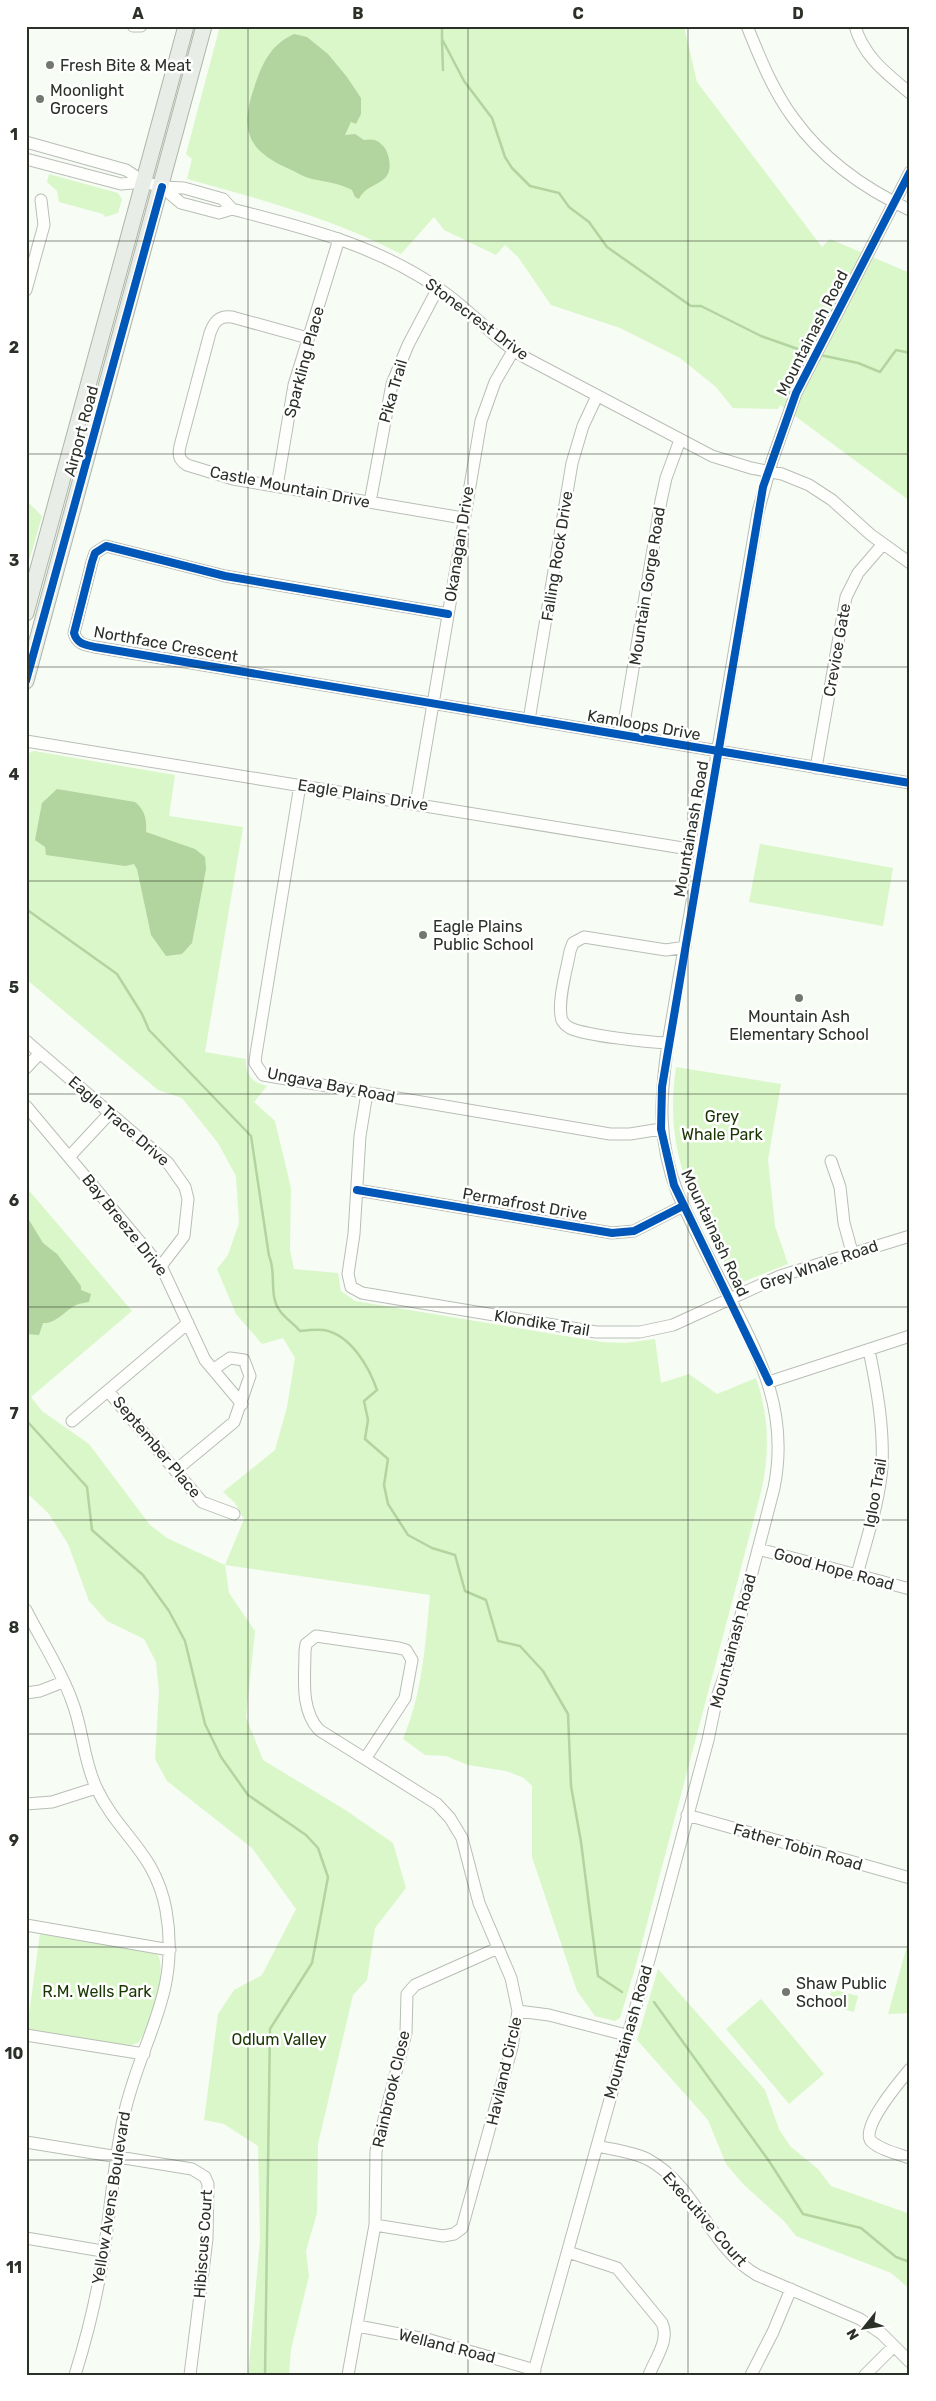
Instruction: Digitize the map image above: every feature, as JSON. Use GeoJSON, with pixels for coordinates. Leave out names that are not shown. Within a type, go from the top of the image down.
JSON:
{"type":"FeatureCollection","features":[{"type":"Feature","properties":{"kind":"main road","name":"Airport Road"},"geometry":{"type":"LineString","coordinates":[[26,613],[186,26]]}},
{"type":"Feature","properties":{"kind":"main road","name":"Airport Road"},"geometry":{"type":"LineString","coordinates":[[26,681],[162,187],[204,26]]}},
{"type":"Feature","properties":{"kind":"street"},"geometry":{"type":"LineString","coordinates":[[133,26],[141,26]]}},
{"type":"Feature","properties":{"kind":"street"},"geometry":{"type":"LineString","coordinates":[[747,26],[774,87],[794,119],[842,168],[866,186],[910,210]]}},
{"type":"Feature","properties":{"kind":"street"},"geometry":{"type":"LineString","coordinates":[[855,26],[858,39],[876,64],[910,93]]}},
{"type":"Feature","properties":{"kind":"street"},"geometry":{"type":"LineString","coordinates":[[26,142],[126,170],[144,182]]}},
{"type":"Feature","properties":{"kind":"street"},"geometry":{"type":"LineString","coordinates":[[26,159],[121,184],[144,182]]}},
{"type":"Feature","properties":{"kind":"street","name":"Mountainash Road"},"geometry":{"type":"LineString","coordinates":[[534,2372],[687,1815],[758,1549],[779,1460],[778,1428],[769,1382],[683,1206],[671,1175],[661,1129],[661,1098],[668,1043],[700,851],[758,512],[768,472],[796,393],[910,172]]}},
{"type":"Feature","properties":{"kind":"street","name":"Stonecrest Drive"},"geometry":{"type":"LineString","coordinates":[[144,182],[162,187],[181,203],[220,213],[232,209],[358,244],[438,288],[513,351],[723,461],[798,480],[820,491],[883,544],[910,563]]}},
{"type":"Feature","properties":{"kind":"street"},"geometry":{"type":"LineString","coordinates":[[26,290],[44,225],[41,200]]}},
{"type":"Feature","properties":{"kind":"street","name":"Sparkling Place"},"geometry":{"type":"LineString","coordinates":[[277,486],[294,385],[339,239]]}},
{"type":"Feature","properties":{"kind":"street","name":"Pika Trail"},"geometry":{"type":"LineString","coordinates":[[370,502],[392,384],[401,359],[438,288]]}},
{"type":"Feature","properties":{"kind":"street","name":"Castle Mountain Drive"},"geometry":{"type":"LineString","coordinates":[[308,338],[232,317],[223,316],[216,320],[210,333],[180,446],[179,455],[186,465],[233,480],[463,518]]}},
{"type":"Feature","properties":{"kind":"street","name":"Okanagan Drive"},"geometry":{"type":"LineString","coordinates":[[416,804],[463,518],[484,409],[495,382],[513,351]]}},
{"type":"Feature","properties":{"kind":"street","name":"Falling Rock Drive"},"geometry":{"type":"LineString","coordinates":[[529,720],[572,463],[581,432],[598,396]]}},
{"type":"Feature","properties":{"kind":"street","name":"Mountain Gorge Road"},"geometry":{"type":"LineString","coordinates":[[622,735],[661,501],[666,478],[680,440]]}},
{"type":"Feature","properties":{"kind":"street","name":"Crevice Gate"},"geometry":{"type":"LineString","coordinates":[[816,768],[846,597],[858,573],[883,544]]}},
{"type":"Feature","properties":{"kind":"street","name":"Northface Crescent"},"geometry":{"type":"LineString","coordinates":[[432,703],[95,647],[76,640],[74,633],[75,625],[95,553],[106,546],[225,576],[448,614]]}},
{"type":"Feature","properties":{"kind":"street","name":"Kamloops Drive"},"geometry":{"type":"LineString","coordinates":[[432,703],[910,783]]}},
{"type":"Feature","properties":{"kind":"street","name":"Eagle Plains Drive"},"geometry":{"type":"LineString","coordinates":[[26,741],[700,851]]}},
{"type":"Feature","properties":{"kind":"street","name":"Ungava Bay Road"},"geometry":{"type":"LineString","coordinates":[[300,785],[255,1063],[263,1075],[610,1134],[630,1134],[661,1129]]}},
{"type":"Feature","properties":{"kind":"street"},"geometry":{"type":"LineString","coordinates":[[668,1043],[578,1030],[564,1024],[560,1017],[570,951],[573,943],[584,937],[666,950],[685,947]]}},
{"type":"Feature","properties":{"kind":"street","name":"Eagle Trace Drive"},"geometry":{"type":"LineString","coordinates":[[26,1041],[168,1163],[187,1191],[184,1236],[161,1266]]}},
{"type":"Feature","properties":{"kind":"street"},"geometry":{"type":"LineString","coordinates":[[26,1068],[40,1053]]}},
{"type":"Feature","properties":{"kind":"street"},"geometry":{"type":"LineString","coordinates":[[357,1190],[360,1136],[367,1093]]}},
{"type":"Feature","properties":{"kind":"street","name":"Bay Breeze Drive"},"geometry":{"type":"LineString","coordinates":[[26,1106],[161,1266],[168,1276],[206,1360],[242,1404]]}},
{"type":"Feature","properties":{"kind":"street"},"geometry":{"type":"LineString","coordinates":[[69,1157],[109,1114]]}},
{"type":"Feature","properties":{"kind":"street"},"geometry":{"type":"LineString","coordinates":[[831,1161],[840,1187],[844,1223],[852,1252]]}},
{"type":"Feature","properties":{"kind":"street","name":"Permafrost Drive"},"geometry":{"type":"LineString","coordinates":[[357,1190],[612,1233],[634,1231],[683,1206]]}},
{"type":"Feature","properties":{"kind":"street","name":"Klondike Trail"},"geometry":{"type":"LineString","coordinates":[[357,1190],[354,1234],[348,1274],[351,1287],[362,1293],[618,1334],[650,1331],[673,1324],[729,1298]]}},
{"type":"Feature","properties":{"kind":"street","name":"Grey Whale Road"},"geometry":{"type":"LineString","coordinates":[[729,1298],[766,1281],[852,1252],[910,1236]]}},
{"type":"Feature","properties":{"kind":"street"},"geometry":{"type":"LineString","coordinates":[[72,1420],[188,1323]]}},
{"type":"Feature","properties":{"kind":"street"},"geometry":{"type":"LineString","coordinates":[[769,1382],[910,1336]]}},
{"type":"Feature","properties":{"kind":"street","name":"Igloo Trail"},"geometry":{"type":"LineString","coordinates":[[857,1575],[876,1503],[882,1469],[881,1417],[869,1350]]}},
{"type":"Feature","properties":{"kind":"street"},"geometry":{"type":"LineString","coordinates":[[176,1470],[234,1422],[242,1404],[250,1376],[244,1360],[230,1358],[214,1369]]}},
{"type":"Feature","properties":{"kind":"street","name":"September Place"},"geometry":{"type":"LineString","coordinates":[[108,1390],[202,1502],[234,1514]]}},
{"type":"Feature","properties":{"kind":"street","name":"Good Hope Road"},"geometry":{"type":"LineString","coordinates":[[758,1549],[910,1589]]}},
{"type":"Feature","properties":{"kind":"street","name":"Yellow Avens Boulevard"},"geometry":{"type":"LineString","coordinates":[[26,1610],[74,1707],[87,1763],[96,1788],[152,1868],[165,1907],[170,1950],[165,1993],[124,2113],[102,2250],[100,2278],[76,2375]]}},
{"type":"Feature","properties":{"kind":"street","name":"Haviland Circle"},"geometry":{"type":"LineString","coordinates":[[365,1758],[405,1698],[412,1660],[406,1650],[399,1648],[316,1636],[306,1644],[304,1651],[305,1702],[310,1718],[319,1730],[437,1804],[450,1818],[466,1847],[479,1903],[511,1978],[518,2011],[512,2047],[462,2228],[454,2234],[443,2236],[375,2225]]}},
{"type":"Feature","properties":{"kind":"street"},"geometry":{"type":"LineString","coordinates":[[26,1693],[40,1691],[63,1682]]}},
{"type":"Feature","properties":{"kind":"street"},"geometry":{"type":"LineString","coordinates":[[26,1804],[52,1802],[96,1788]]}},
{"type":"Feature","properties":{"kind":"street","name":"Father Tobin Road"},"geometry":{"type":"LineString","coordinates":[[687,1815],[910,1878]]}},
{"type":"Feature","properties":{"kind":"street"},"geometry":{"type":"LineString","coordinates":[[26,1925],[170,1950]]}},
{"type":"Feature","properties":{"kind":"street","name":"Rainbrook Close"},"geometry":{"type":"LineString","coordinates":[[348,2375],[375,2225],[376,2151],[406,2033],[407,1994],[415,1985],[498,1948]]}},
{"type":"Feature","properties":{"kind":"street"},"geometry":{"type":"LineString","coordinates":[[518,2011],[549,2015],[626,2035]]}},
{"type":"Feature","properties":{"kind":"street"},"geometry":{"type":"LineString","coordinates":[[26,2034],[144,2054]]}},
{"type":"Feature","properties":{"kind":"street"},"geometry":{"type":"LineString","coordinates":[[910,2069],[873,2119],[868,2133],[869,2138],[877,2145],[910,2158]]}},
{"type":"Feature","properties":{"kind":"street","name":"Hibiscus Court"},"geometry":{"type":"LineString","coordinates":[[26,2142],[192,2169],[205,2177],[208,2184],[207,2239],[190,2375]]}},
{"type":"Feature","properties":{"kind":"street","name":"Executive Court"},"geometry":{"type":"LineString","coordinates":[[597,2146],[638,2156],[663,2170],[674,2181],[734,2258],[757,2275],[860,2319],[882,2334],[910,2362]]}},
{"type":"Feature","properties":{"kind":"street"},"geometry":{"type":"LineString","coordinates":[[26,2238],[102,2250]]}},
{"type":"Feature","properties":{"kind":"street"},"geometry":{"type":"LineString","coordinates":[[568,2252],[616,2268],[662,2323],[665,2334],[664,2341],[649,2375]]}},
{"type":"Feature","properties":{"kind":"street"},"geometry":{"type":"LineString","coordinates":[[751,2375],[773,2332],[791,2289]]}},
{"type":"Feature","properties":{"kind":"street","name":"Welland Road"},"geometry":{"type":"LineString","coordinates":[[358,2326],[430,2340],[534,2372]]}},
{"type":"Feature","properties":{"kind":"street"},"geometry":{"type":"LineString","coordinates":[[865,2375],[894,2346]]}},
{"type":"Feature","properties":{"kind":"green space"},"geometry":{"type":"Polygon","coordinates":[[[220,26],[684,26],[697,82],[822,247],[830,239],[910,273],[910,501],[780,405],[778,409],[733,408],[716,387],[680,358],[620,328],[551,305],[518,257],[505,245],[496,255],[444,230],[434,217],[401,254],[350,230],[323,220],[269,202],[187,179],[192,159],[186,154],[220,26]]]}},
{"type":"Feature","properties":{"kind":"green space"},"geometry":{"type":"Polygon","coordinates":[[[49,174],[118,193],[122,199],[118,213],[105,217],[103,214],[59,202],[57,191],[47,182],[49,174]]]}},
{"type":"Feature","properties":{"kind":"green space"},"geometry":{"type":"Polygon","coordinates":[[[26,500],[42,516],[26,572],[26,500]]]}},
{"type":"Feature","properties":{"kind":"green space"},"geometry":{"type":"Polygon","coordinates":[[[34,751],[175,775],[169,816],[243,827],[205,1052],[246,1059],[250,1077],[257,1083],[267,1086],[254,1102],[275,1121],[291,1188],[290,1250],[294,1269],[338,1273],[341,1291],[355,1301],[602,1342],[625,1343],[655,1339],[661,1383],[689,1374],[717,1394],[756,1378],[764,1406],[767,1435],[766,1463],[761,1492],[636,1965],[620,2018],[615,2021],[595,2016],[577,1991],[532,1857],[532,1786],[524,1778],[506,1771],[468,1765],[446,1756],[425,1755],[403,1739],[419,1686],[425,1650],[430,1595],[225,1565],[244,1519],[235,1503],[223,1492],[275,1450],[287,1407],[295,1358],[283,1338],[262,1344],[236,1314],[217,1269],[228,1255],[239,1223],[236,1176],[218,1143],[182,1098],[158,1090],[26,979],[26,754],[34,751]]]}},
{"type":"Feature","properties":{"kind":"green space"},"geometry":{"type":"Polygon","coordinates":[[[760,844],[893,868],[883,926],[749,902],[760,844]]]}},
{"type":"Feature","properties":{"kind":"green space","name":"Grey Whale Park"},"geometry":{"type":"Polygon","coordinates":[[[676,1067],[781,1084],[768,1160],[775,1226],[788,1264],[740,1283],[734,1281],[695,1203],[678,1154],[674,1128],[673,1099],[676,1067]]]}},
{"type":"Feature","properties":{"kind":"green space","name":"Odlum Valley"},"geometry":{"type":"Polygon","coordinates":[[[26,1187],[132,1311],[31,1397],[42,1411],[89,1444],[150,1525],[167,1538],[225,1565],[229,1593],[255,1631],[246,1717],[263,1760],[347,1811],[393,1843],[406,1888],[375,1928],[367,1980],[353,1995],[318,2144],[317,2213],[306,2251],[309,2276],[291,2349],[289,2375],[248,2375],[260,2240],[258,2146],[224,2124],[204,2120],[218,2014],[234,1990],[262,1975],[296,1909],[252,1848],[167,1781],[155,1759],[159,1691],[156,1662],[144,1639],[107,1621],[89,1601],[68,1544],[49,1514],[26,1492],[26,1187]]]}},
{"type":"Feature","properties":{"kind":"green space","name":"R.M. Wells Park"},"geometry":{"type":"Polygon","coordinates":[[[40,1933],[157,1954],[161,1972],[159,1985],[152,2012],[138,2043],[127,2046],[27,2029],[40,1933]]]}},
{"type":"Feature","properties":{"kind":"green space"},"geometry":{"type":"Polygon","coordinates":[[[910,1935],[910,2013],[888,2014],[910,1935]]]}},
{"type":"Feature","properties":{"kind":"green space"},"geometry":{"type":"Polygon","coordinates":[[[658,1969],[765,2090],[779,2129],[790,2146],[818,2169],[831,2186],[910,2214],[910,2289],[891,2273],[796,2236],[784,2221],[743,2184],[726,2164],[708,2120],[637,2040],[658,1969]]]}},
{"type":"Feature","properties":{"kind":"green space"},"geometry":{"type":"Polygon","coordinates":[[[832,1989],[858,1996],[854,2012],[827,2005],[832,1989]]]}},
{"type":"Feature","properties":{"kind":"green space"},"geometry":{"type":"Polygon","coordinates":[[[761,1999],[824,2074],[789,2104],[726,2029],[761,1999]]]}},
{"type":"Feature","properties":{"kind":"shaded area"},"geometry":{"type":"Polygon","coordinates":[[[294,34],[307,37],[328,54],[361,98],[361,114],[356,124],[351,122],[345,135],[355,134],[364,140],[376,141],[386,149],[390,168],[388,174],[384,179],[363,193],[359,199],[355,197],[352,190],[309,178],[274,161],[255,146],[250,137],[248,115],[260,71],[273,50],[286,38],[294,34]]]}},
{"type":"Feature","properties":{"kind":"shaded area"},"geometry":{"type":"Polygon","coordinates":[[[57,789],[135,802],[145,816],[146,832],[195,849],[205,857],[206,869],[192,943],[182,954],[166,956],[151,935],[137,869],[134,864],[125,866],[46,855],[45,847],[35,840],[42,803],[57,789]]]}},
{"type":"Feature","properties":{"kind":"shaded area"},"geometry":{"type":"Polygon","coordinates":[[[26,1215],[43,1243],[57,1254],[81,1286],[81,1290],[91,1294],[89,1302],[76,1305],[57,1319],[43,1323],[39,1335],[26,1334],[26,1215]]]}},
{"type":"Feature","properties":{"kind":"waterway"},"geometry":{"type":"LineString","coordinates":[[442,26],[442,39],[464,81],[492,118],[505,157],[512,168],[530,186],[559,193],[569,207],[589,222],[607,247],[691,306],[701,306],[761,336],[812,354]]}},
{"type":"Feature","properties":{"kind":"waterway"},"geometry":{"type":"LineString","coordinates":[[442,41],[443,70]]}},
{"type":"Feature","properties":{"kind":"waterway"},"geometry":{"type":"LineString","coordinates":[[820,355],[858,363],[880,372],[896,350],[910,353]]}},
{"type":"Feature","properties":{"kind":"waterway"},"geometry":{"type":"LineString","coordinates":[[26,909],[117,974],[142,1014],[149,1030],[251,1136],[276,1305],[282,1314],[300,1331],[324,1330],[334,1333],[343,1338],[358,1353],[377,1390],[364,1401],[368,1420],[365,1439],[388,1459],[384,1485],[388,1504],[408,1535],[432,1548],[455,1555],[465,1591],[486,1600],[498,1641],[520,1646],[543,1671],[568,1714],[571,1786],[581,1842],[598,1976],[622,1992]]}},
{"type":"Feature","properties":{"kind":"waterway"},"geometry":{"type":"LineString","coordinates":[[26,1420],[87,1487],[92,1530],[143,1575],[169,1611],[185,1641],[205,1724],[221,1757],[248,1795],[306,1835],[318,1848],[328,1877],[312,1963],[270,2029],[265,2375]]}},
{"type":"Feature","properties":{"kind":"waterway"},"geometry":{"type":"LineString","coordinates":[[654,2002],[769,2161],[803,2214],[861,2228],[896,2257],[910,2262]]}},
{"type":"Feature","properties":{"kind":"cycle path"},"geometry":{"type":"LineString","coordinates":[[769,1382],[674,1185],[661,1129],[662,1087],[763,487],[796,393],[910,172]]}},
{"type":"Feature","properties":{"kind":"cycle path"},"geometry":{"type":"LineString","coordinates":[[26,681],[162,187]]}},
{"type":"Feature","properties":{"kind":"cycle path"},"geometry":{"type":"LineString","coordinates":[[448,614],[225,576],[106,546],[95,553],[74,633],[79,642],[95,647],[910,783]]}},
{"type":"Feature","properties":{"kind":"cycle path"},"geometry":{"type":"LineString","coordinates":[[357,1190],[612,1233],[634,1231],[683,1206]]}},
{"type":"Feature","properties":{"kind":"place","name":"Fresh Bite & Meat"},"geometry":{"type":"Point","coordinates":[50,65]}},
{"type":"Feature","properties":{"kind":"place","name":"Moonlight Grocers"},"geometry":{"type":"Point","coordinates":[40,99]}},
{"type":"Feature","properties":{"kind":"place","name":"Eagle Plains Public School"},"geometry":{"type":"Point","coordinates":[423,935]}},
{"type":"Feature","properties":{"kind":"place","name":"Mountain Ash Elementary School"},"geometry":{"type":"Point","coordinates":[799,998]}},
{"type":"Feature","properties":{"kind":"place","name":"Shaw Public School"},"geometry":{"type":"Point","coordinates":[786,1992]}}]}
